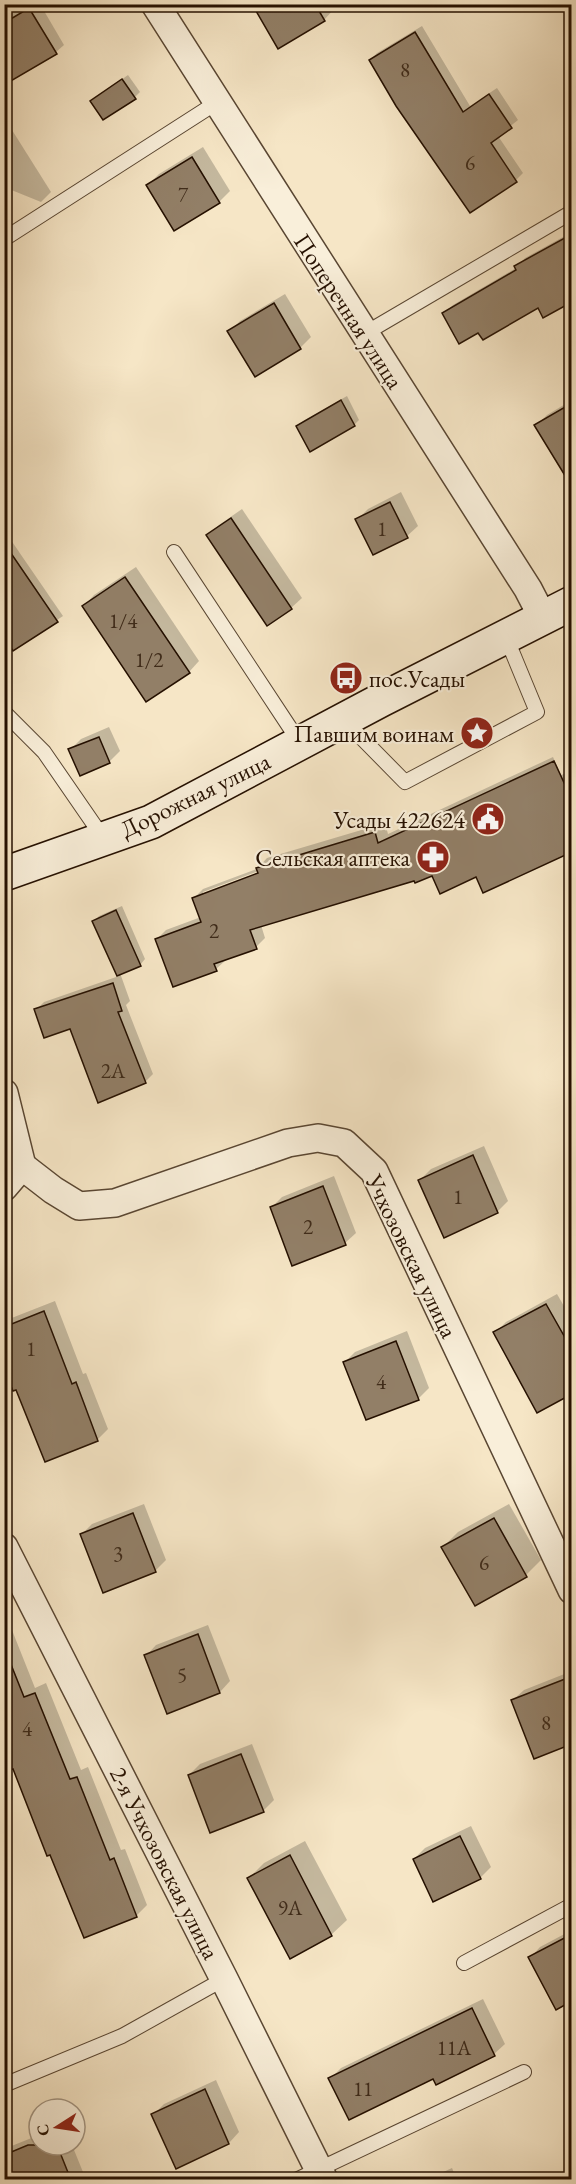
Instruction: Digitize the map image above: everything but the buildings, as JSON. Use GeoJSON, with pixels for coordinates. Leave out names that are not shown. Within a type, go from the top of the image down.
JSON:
{"type":"FeatureCollection","features":[{"type":"Feature","properties":{"kind":"street","name":"Поперечная улица"},"geometry":{"type":"LineString","coordinates":[[155,4],[528,589],[557,610]]}},
{"type":"Feature","properties":{"kind":"street","name":"Дорожная улица"},"geometry":{"type":"LineString","coordinates":[[4,874],[151,822],[557,610]]}},
{"type":"Feature","properties":{"kind":"street"},"geometry":{"type":"LineString","coordinates":[[4,1094],[22,1166],[4,1187]]}},
{"type":"Feature","properties":{"kind":"street","name":"Учхозовская улица"},"geometry":{"type":"LineString","coordinates":[[22,1166],[53,1190],[79,1206],[115,1203],[288,1143],[318,1138],[344,1143],[374,1171],[572,1590]]}},
{"type":"Feature","properties":{"kind":"street","name":"2-я Учхозовская улица"},"geometry":{"type":"LineString","coordinates":[[4,1547],[225,1979],[313,2176]]}},
{"type":"Feature","properties":{"kind":"lane"},"geometry":{"type":"LineString","coordinates":[[4,239],[216,103]]}},
{"type":"Feature","properties":{"kind":"lane"},"geometry":{"type":"LineString","coordinates":[[364,334],[572,212]]}},
{"type":"Feature","properties":{"kind":"lane"},"geometry":{"type":"LineString","coordinates":[[174,552],[300,744]]}},
{"type":"Feature","properties":{"kind":"lane"},"geometry":{"type":"LineString","coordinates":[[344,720],[405,782],[537,712],[506,637]]}},
{"type":"Feature","properties":{"kind":"lane"},"geometry":{"type":"LineString","coordinates":[[4,712],[44,752],[104,839]]}},
{"type":"Feature","properties":{"kind":"lane"},"geometry":{"type":"LineString","coordinates":[[464,1963],[572,1905]]}},
{"type":"Feature","properties":{"kind":"lane"},"geometry":{"type":"LineString","coordinates":[[4,2085],[122,2036],[225,1979]]}},
{"type":"Feature","properties":{"kind":"lane"},"geometry":{"type":"LineString","coordinates":[[313,2176],[524,2072]]}},
{"type":"Feature","properties":{"kind":"place","name":"пос.Усады"},"geometry":{"type":"Point","coordinates":[346,678]}},
{"type":"Feature","properties":{"kind":"place","name":"Павшим воинам"},"geometry":{"type":"Point","coordinates":[477,733]}},
{"type":"Feature","properties":{"kind":"place","name":"Усады 422624"},"geometry":{"type":"Point","coordinates":[488,819]}},
{"type":"Feature","properties":{"kind":"place","name":"Сельская аптека"},"geometry":{"type":"Point","coordinates":[433,857]}}]}
